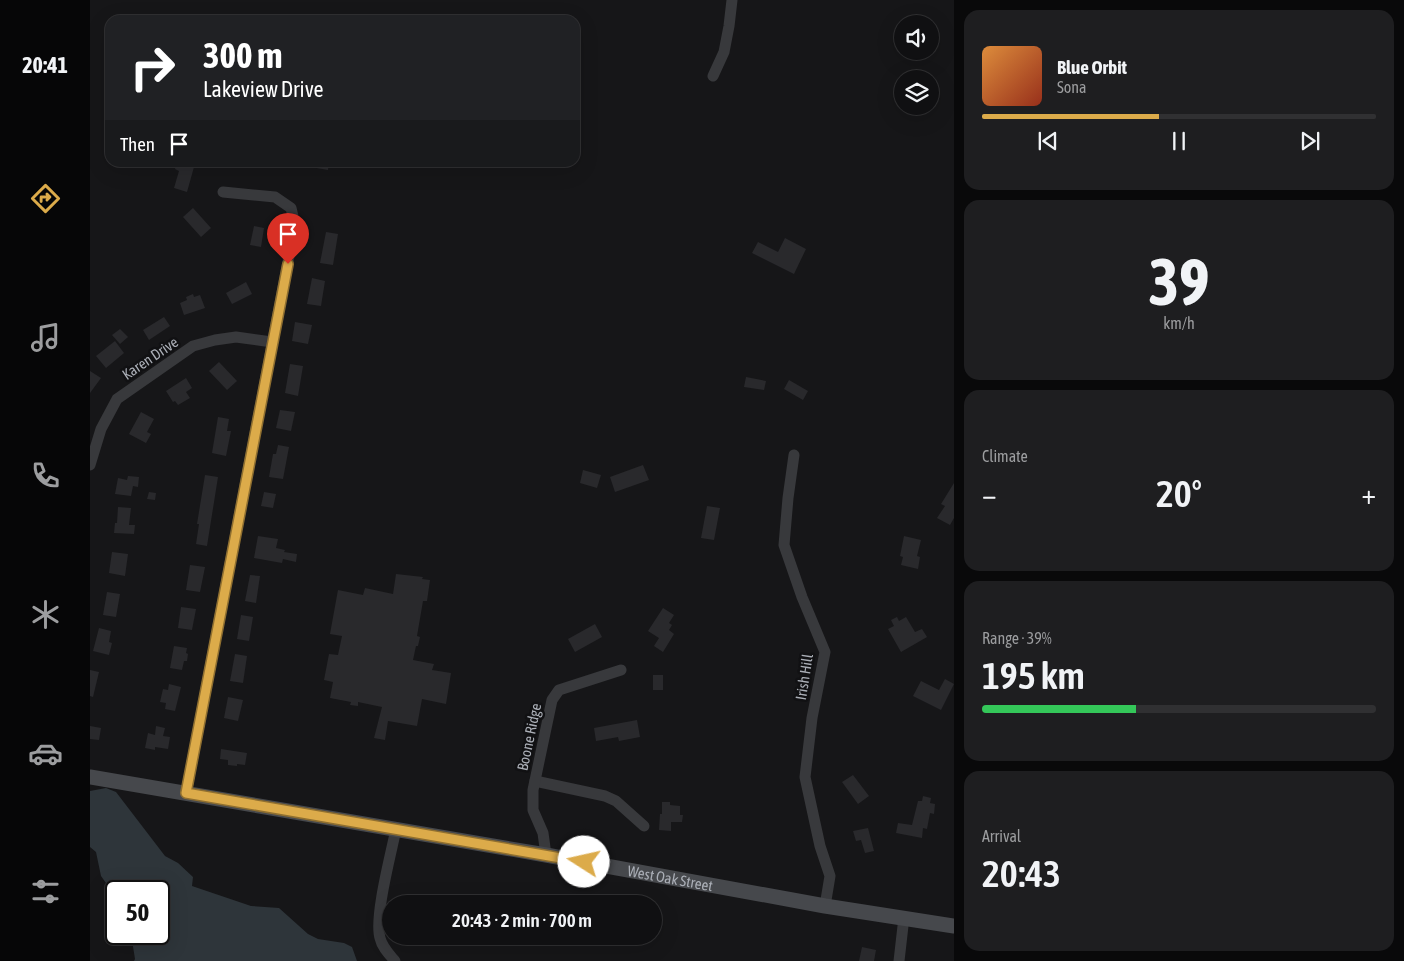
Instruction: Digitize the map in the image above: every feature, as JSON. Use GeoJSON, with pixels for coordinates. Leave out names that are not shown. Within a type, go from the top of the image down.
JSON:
{"type":"FeatureCollection","features":[{"type":"Feature","properties":{"kind":"main road","name":"West Oak Street"},"geometry":{"type":"LineString","coordinates":[[90,776],[546,855],[825,906],[954,926]]}},
{"type":"Feature","properties":{"kind":"street"},"geometry":{"type":"LineString","coordinates":[[713,76],[724,52],[732,0]]}},
{"type":"Feature","properties":{"kind":"street"},"geometry":{"type":"LineString","coordinates":[[186,793],[296,225],[291,208],[275,197],[223,192]]}},
{"type":"Feature","properties":{"kind":"street","name":"Karen Drive"},"geometry":{"type":"LineString","coordinates":[[90,465],[101,429],[117,399],[193,346],[236,337],[272,342]]}},
{"type":"Feature","properties":{"kind":"street","name":"Irish Hill"},"geometry":{"type":"LineString","coordinates":[[794,455],[784,545],[824,652],[812,718],[805,777],[820,846],[830,876],[825,906]]}},
{"type":"Feature","properties":{"kind":"street","name":"Boone Ridge"},"geometry":{"type":"LineString","coordinates":[[546,855],[543,833],[533,810],[533,790],[552,700],[558,690],[621,670]]}},
{"type":"Feature","properties":{"kind":"street"},"geometry":{"type":"LineString","coordinates":[[535,781],[605,796],[616,801],[644,826]]}},
{"type":"Feature","properties":{"kind":"street"},"geometry":{"type":"LineString","coordinates":[[394,961],[382,943],[378,921],[396,829]]}},
{"type":"Feature","properties":{"kind":"street"},"geometry":{"type":"LineString","coordinates":[[899,961],[904,917]]}},
{"type":"Feature","properties":{"kind":"shaded area"},"geometry":{"type":"Polygon","coordinates":[[[106,788],[116,792],[165,856],[178,863],[193,877],[192,886],[251,906],[279,908],[308,934],[318,939],[344,943],[352,947],[357,961],[134,961],[133,945],[170,945],[170,880],[105,880],[105,882],[101,876],[96,852],[90,847],[90,791],[106,788]]]}},
{"type":"Feature","properties":{"kind":"building"},"geometry":{"type":"Polygon","coordinates":[[[176,167],[194,167],[187,192],[174,188],[179,171],[175,169],[176,167]]]}},
{"type":"Feature","properties":{"kind":"building"},"geometry":{"type":"Polygon","coordinates":[[[311,167],[328,167],[328,170],[311,167]]]}},
{"type":"Feature","properties":{"kind":"building"},"geometry":{"type":"Polygon","coordinates":[[[193,208],[211,228],[201,237],[183,217],[193,208]]]}},
{"type":"Feature","properties":{"kind":"building"},"geometry":{"type":"Polygon","coordinates":[[[254,226],[264,228],[261,247],[250,245],[254,226]]]}},
{"type":"Feature","properties":{"kind":"building"},"geometry":{"type":"Polygon","coordinates":[[[326,232],[338,234],[333,265],[320,263],[326,232]]]}},
{"type":"Feature","properties":{"kind":"building"},"geometry":{"type":"Polygon","coordinates":[[[785,238],[806,249],[794,274],[752,253],[758,242],[778,252],[785,238]]]}},
{"type":"Feature","properties":{"kind":"building"},"geometry":{"type":"Polygon","coordinates":[[[312,278],[325,281],[321,306],[307,304],[312,278]]]}},
{"type":"Feature","properties":{"kind":"building"},"geometry":{"type":"Polygon","coordinates":[[[246,282],[252,294],[232,304],[226,293],[246,282]]]}},
{"type":"Feature","properties":{"kind":"building"},"geometry":{"type":"Polygon","coordinates":[[[193,294],[194,297],[200,295],[205,308],[184,315],[180,303],[187,300],[186,297],[193,294]]]}},
{"type":"Feature","properties":{"kind":"building"},"geometry":{"type":"Polygon","coordinates":[[[164,317],[170,326],[149,340],[143,330],[164,317]]]}},
{"type":"Feature","properties":{"kind":"building"},"geometry":{"type":"Polygon","coordinates":[[[295,322],[312,325],[308,344],[292,341],[295,322]]]}},
{"type":"Feature","properties":{"kind":"building"},"geometry":{"type":"Polygon","coordinates":[[[120,329],[128,337],[120,344],[112,335],[120,329]]]}},
{"type":"Feature","properties":{"kind":"building"},"geometry":{"type":"Polygon","coordinates":[[[115,341],[124,353],[106,368],[96,356],[115,341]]]}},
{"type":"Feature","properties":{"kind":"building"},"geometry":{"type":"Polygon","coordinates":[[[219,362],[237,381],[227,390],[209,371],[219,362]]]}},
{"type":"Feature","properties":{"kind":"building"},"geometry":{"type":"Polygon","coordinates":[[[290,364],[303,366],[298,396],[285,393],[290,364]]]}},
{"type":"Feature","properties":{"kind":"building"},"geometry":{"type":"Polygon","coordinates":[[[90,371],[101,378],[90,393],[90,371]]]}},
{"type":"Feature","properties":{"kind":"building"},"geometry":{"type":"Polygon","coordinates":[[[746,377],[766,381],[764,390],[744,387],[746,377]]]}},
{"type":"Feature","properties":{"kind":"building"},"geometry":{"type":"Polygon","coordinates":[[[186,378],[192,388],[186,392],[190,398],[178,405],[175,401],[173,402],[166,391],[186,378]]]}},
{"type":"Feature","properties":{"kind":"building"},"geometry":{"type":"Polygon","coordinates":[[[789,380],[808,391],[803,400],[784,389],[789,380]]]}},
{"type":"Feature","properties":{"kind":"building"},"geometry":{"type":"Polygon","coordinates":[[[280,410],[295,412],[291,431],[276,428],[280,410]]]}},
{"type":"Feature","properties":{"kind":"building"},"geometry":{"type":"Polygon","coordinates":[[[141,412],[154,419],[147,432],[151,434],[146,443],[129,434],[141,412]]]}},
{"type":"Feature","properties":{"kind":"building"},"geometry":{"type":"Polygon","coordinates":[[[218,417],[229,419],[227,431],[231,431],[226,456],[212,453],[218,417]]]}},
{"type":"Feature","properties":{"kind":"building"},"geometry":{"type":"Polygon","coordinates":[[[278,445],[289,447],[283,479],[269,477],[273,454],[276,454],[278,445]]]}},
{"type":"Feature","properties":{"kind":"building"},"geometry":{"type":"Polygon","coordinates":[[[643,465],[649,480],[615,492],[610,477],[643,465]]]}},
{"type":"Feature","properties":{"kind":"building"},"geometry":{"type":"Polygon","coordinates":[[[583,470],[601,475],[597,488],[580,483],[583,470]]]}},
{"type":"Feature","properties":{"kind":"building"},"geometry":{"type":"Polygon","coordinates":[[[205,475],[218,477],[207,546],[196,544],[199,524],[197,524],[205,475]]]}},
{"type":"Feature","properties":{"kind":"building"},"geometry":{"type":"Polygon","coordinates":[[[128,476],[139,477],[138,487],[133,486],[131,496],[115,494],[118,478],[127,480],[128,476]]]}},
{"type":"Feature","properties":{"kind":"building"},"geometry":{"type":"Polygon","coordinates":[[[954,483],[954,518],[950,525],[937,518],[945,506],[941,504],[954,483]]]}},
{"type":"Feature","properties":{"kind":"building"},"geometry":{"type":"Polygon","coordinates":[[[149,492],[156,493],[155,500],[147,499],[149,492]]]}},
{"type":"Feature","properties":{"kind":"building"},"geometry":{"type":"Polygon","coordinates":[[[264,492],[276,494],[273,508],[261,506],[264,492]]]}},
{"type":"Feature","properties":{"kind":"building"},"geometry":{"type":"Polygon","coordinates":[[[707,506],[720,508],[714,540],[701,538],[707,506]]]}},
{"type":"Feature","properties":{"kind":"building"},"geometry":{"type":"Polygon","coordinates":[[[118,507],[131,508],[129,525],[135,525],[134,534],[114,533],[118,507]]]}},
{"type":"Feature","properties":{"kind":"building"},"geometry":{"type":"Polygon","coordinates":[[[258,536],[278,539],[276,548],[285,550],[284,552],[297,554],[296,562],[283,559],[282,563],[254,558],[258,536]]]}},
{"type":"Feature","properties":{"kind":"building"},"geometry":{"type":"Polygon","coordinates":[[[904,536],[921,540],[917,556],[920,557],[918,569],[901,565],[903,557],[900,556],[904,536]]]}},
{"type":"Feature","properties":{"kind":"building"},"geometry":{"type":"Polygon","coordinates":[[[112,552],[128,554],[125,576],[109,573],[112,552]]]}},
{"type":"Feature","properties":{"kind":"building"},"geometry":{"type":"Polygon","coordinates":[[[190,565],[205,567],[200,592],[186,590],[190,565]]]}},
{"type":"Feature","properties":{"kind":"building"},"geometry":{"type":"Polygon","coordinates":[[[396,574],[423,577],[422,579],[430,580],[427,601],[423,601],[417,636],[420,637],[413,660],[434,664],[432,670],[451,673],[446,704],[422,699],[417,726],[388,721],[385,740],[374,738],[382,707],[358,702],[358,706],[350,705],[351,702],[330,698],[333,682],[324,680],[329,654],[338,655],[342,636],[330,634],[338,590],[363,595],[365,588],[393,594],[396,574]]]}},
{"type":"Feature","properties":{"kind":"building"},"geometry":{"type":"Polygon","coordinates":[[[250,575],[260,576],[256,603],[245,601],[250,575]]]}},
{"type":"Feature","properties":{"kind":"building"},"geometry":{"type":"Polygon","coordinates":[[[107,592],[120,594],[116,617],[103,615],[107,592]]]}},
{"type":"Feature","properties":{"kind":"building"},"geometry":{"type":"Polygon","coordinates":[[[181,607],[196,609],[192,630],[178,628],[181,607]]]}},
{"type":"Feature","properties":{"kind":"building"},"geometry":{"type":"Polygon","coordinates":[[[663,608],[674,615],[669,623],[672,625],[669,630],[674,634],[663,652],[654,646],[659,638],[648,631],[663,608]]]}},
{"type":"Feature","properties":{"kind":"building"},"geometry":{"type":"Polygon","coordinates":[[[241,615],[253,617],[249,641],[237,639],[241,615]]]}},
{"type":"Feature","properties":{"kind":"building"},"geometry":{"type":"Polygon","coordinates":[[[897,617],[899,621],[906,617],[915,632],[922,629],[927,637],[901,652],[888,629],[894,626],[891,620],[897,617]]]}},
{"type":"Feature","properties":{"kind":"building"},"geometry":{"type":"Polygon","coordinates":[[[595,624],[602,637],[575,652],[568,639],[595,624]]]}},
{"type":"Feature","properties":{"kind":"building"},"geometry":{"type":"Polygon","coordinates":[[[99,628],[111,631],[109,642],[112,643],[109,655],[93,651],[99,628]]]}},
{"type":"Feature","properties":{"kind":"building"},"geometry":{"type":"Polygon","coordinates":[[[174,646],[187,648],[187,661],[184,661],[182,670],[170,668],[174,646]]]}},
{"type":"Feature","properties":{"kind":"building"},"geometry":{"type":"Polygon","coordinates":[[[235,654],[247,656],[243,683],[230,681],[235,654]]]}},
{"type":"Feature","properties":{"kind":"building"},"geometry":{"type":"Polygon","coordinates":[[[90,670],[99,672],[93,697],[90,696],[90,670]]]}},
{"type":"Feature","properties":{"kind":"building"},"geometry":{"type":"Polygon","coordinates":[[[653,675],[663,675],[663,690],[653,690],[653,675]]]}},
{"type":"Feature","properties":{"kind":"building"},"geometry":{"type":"Polygon","coordinates":[[[945,679],[954,684],[941,710],[913,696],[921,681],[939,690],[945,679]]]}},
{"type":"Feature","properties":{"kind":"building"},"geometry":{"type":"Polygon","coordinates":[[[169,684],[181,687],[175,711],[165,709],[166,703],[160,702],[163,689],[168,690],[169,684]]]}},
{"type":"Feature","properties":{"kind":"building"},"geometry":{"type":"Polygon","coordinates":[[[228,697],[243,700],[238,721],[224,718],[228,697]]]}},
{"type":"Feature","properties":{"kind":"building"},"geometry":{"type":"Polygon","coordinates":[[[637,720],[640,737],[619,741],[618,737],[596,741],[594,728],[637,720]]]}},
{"type":"Feature","properties":{"kind":"building"},"geometry":{"type":"Polygon","coordinates":[[[90,726],[101,728],[99,740],[90,739],[90,726]]]}},
{"type":"Feature","properties":{"kind":"building"},"geometry":{"type":"Polygon","coordinates":[[[156,726],[165,728],[163,736],[170,737],[168,749],[155,747],[155,750],[145,748],[148,733],[155,735],[156,726]]]}},
{"type":"Feature","properties":{"kind":"building"},"geometry":{"type":"Polygon","coordinates":[[[221,749],[247,753],[245,765],[228,765],[228,760],[220,759],[221,749]]]}},
{"type":"Feature","properties":{"kind":"building"},"geometry":{"type":"Polygon","coordinates":[[[853,775],[869,796],[858,804],[842,782],[853,775]]]}},
{"type":"Feature","properties":{"kind":"building"},"geometry":{"type":"Polygon","coordinates":[[[923,796],[931,798],[930,803],[935,804],[934,814],[930,813],[927,829],[923,828],[922,838],[896,833],[898,823],[912,825],[918,801],[922,801],[923,796]]]}},
{"type":"Feature","properties":{"kind":"building"},"geometry":{"type":"Polygon","coordinates":[[[662,802],[670,802],[670,805],[680,806],[680,815],[683,815],[682,822],[671,822],[671,831],[659,830],[662,802]]]}},
{"type":"Feature","properties":{"kind":"building"},"geometry":{"type":"Polygon","coordinates":[[[868,828],[874,851],[865,853],[861,840],[856,841],[853,831],[868,828]]]}},
{"type":"Feature","properties":{"kind":"building"},"geometry":{"type":"Polygon","coordinates":[[[862,947],[876,950],[874,961],[859,961],[862,947]]]}},
{"type":"Feature","properties":{"kind":"route"},"geometry":{"type":"LineString","coordinates":[[288,264],[186,793],[584,862]]}}]}
